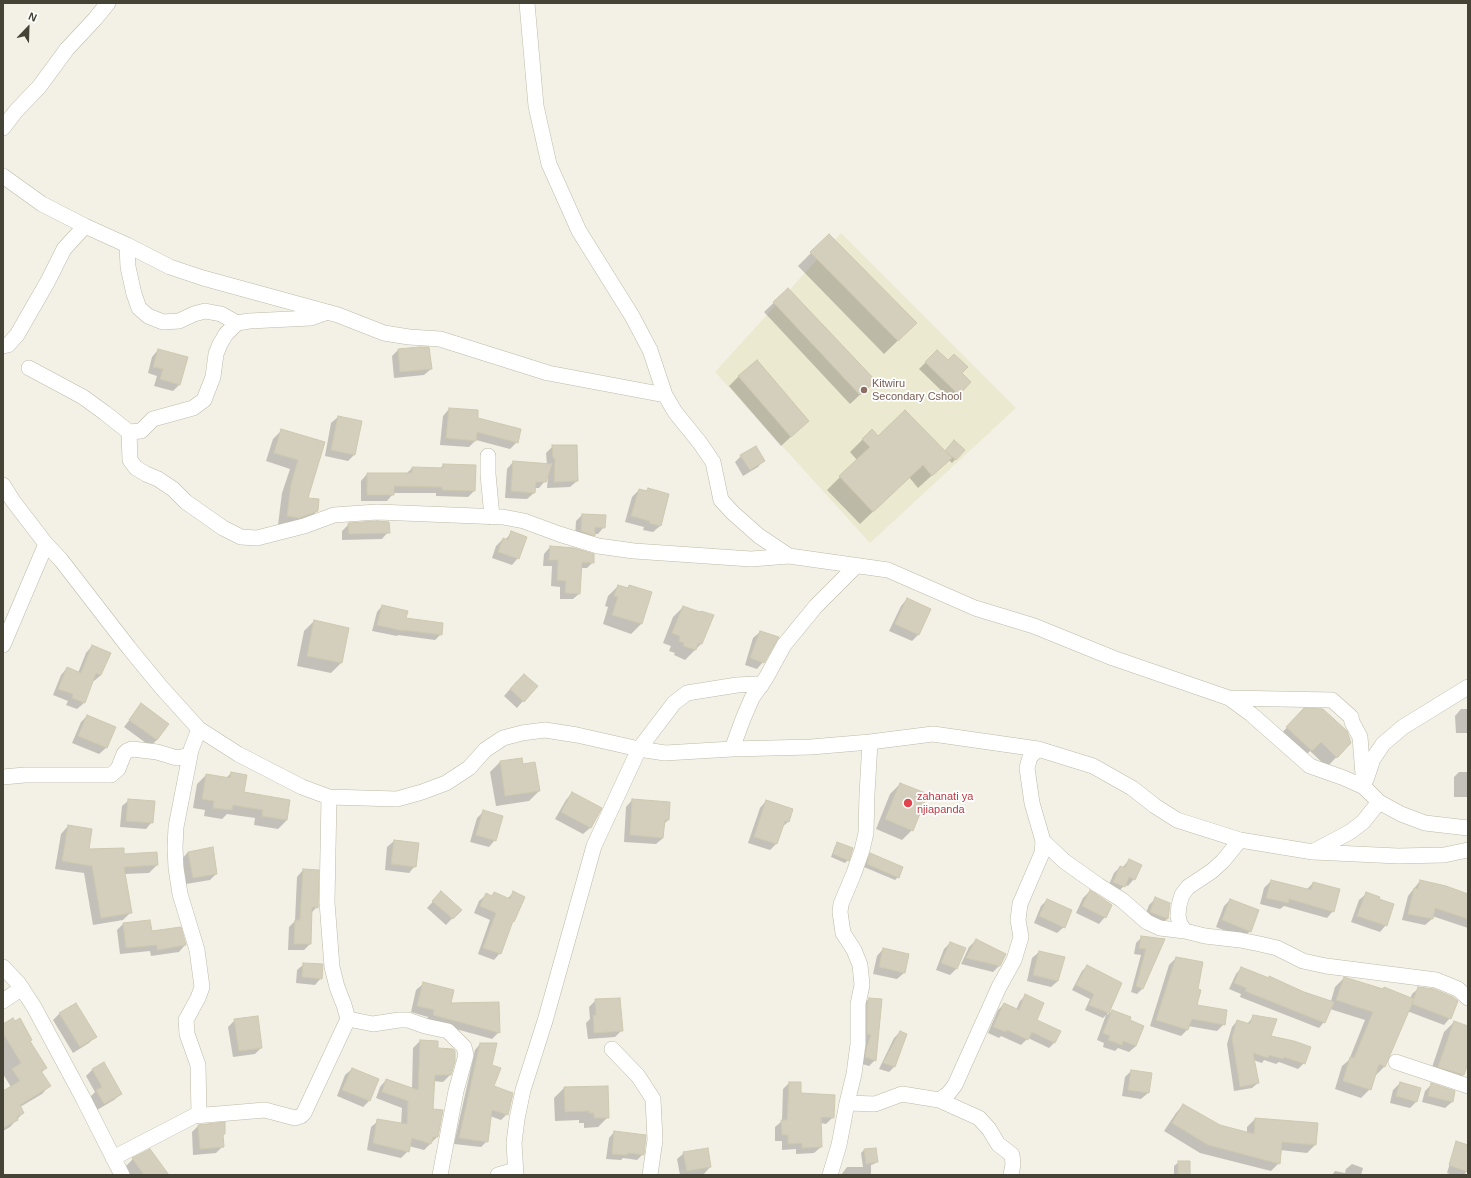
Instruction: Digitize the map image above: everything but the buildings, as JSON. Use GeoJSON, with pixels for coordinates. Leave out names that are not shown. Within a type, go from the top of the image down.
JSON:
{"type":"FeatureCollection","features":[{"type":"Feature","properties":{"kind":"street"},"geometry":{"type":"LineString","coordinates":[[3,128],[108,3]]}},
{"type":"Feature","properties":{"kind":"street"},"geometry":{"type":"LineString","coordinates":[[528,3],[536,106],[549,164],[579,231],[632,316],[650,350],[665,394],[674,412],[700,443],[713,462],[722,500],[733,513],[759,536],[789,556]]}},
{"type":"Feature","properties":{"kind":"street"},"geometry":{"type":"LineString","coordinates":[[3,176],[42,204],[85,226],[170,267],[203,278],[242,290],[328,312],[384,333],[409,337],[440,339],[548,372],[665,394]]}},
{"type":"Feature","properties":{"kind":"street"},"geometry":{"type":"LineString","coordinates":[[3,346],[8,345],[17,335],[64,249],[85,226]]}},
{"type":"Feature","properties":{"kind":"street"},"geometry":{"type":"LineString","coordinates":[[127,245],[128,267],[138,308],[148,316],[163,322],[179,321],[205,311],[221,314],[237,323]]}},
{"type":"Feature","properties":{"kind":"street"},"geometry":{"type":"LineString","coordinates":[[29,368],[83,397],[129,432],[141,430],[154,419],[193,408],[204,400],[213,377],[216,354],[220,344],[226,334],[237,323],[249,320],[311,318],[328,312]]}},
{"type":"Feature","properties":{"kind":"street"},"geometry":{"type":"LineString","coordinates":[[129,432],[130,460],[136,468],[158,479],[173,489],[186,502],[223,528],[241,537],[258,538],[304,526],[334,515],[400,512],[492,517],[524,521],[598,546],[634,551],[751,559],[789,556],[888,570],[975,608],[1034,626],[1113,658],[1229,698],[1332,700],[1351,717],[1360,737],[1364,788]]}},
{"type":"Feature","properties":{"kind":"street"},"geometry":{"type":"LineString","coordinates":[[488,456],[492,517]]}},
{"type":"Feature","properties":{"kind":"street"},"geometry":{"type":"LineString","coordinates":[[3,485],[12,500],[46,544],[161,687],[199,729],[250,760],[302,787],[329,797],[397,799],[422,792],[446,783],[469,768],[485,750],[503,738],[522,733],[546,730],[665,753],[870,742],[932,734],[1038,748],[1093,766],[1132,788],[1155,806],[1177,820],[1240,840],[1313,852],[1398,856],[1466,854]]}},
{"type":"Feature","properties":{"kind":"street"},"geometry":{"type":"LineString","coordinates":[[3,645],[46,544]]}},
{"type":"Feature","properties":{"kind":"street"},"geometry":{"type":"LineString","coordinates":[[732,749],[748,706],[784,645],[816,606],[856,566]]}},
{"type":"Feature","properties":{"kind":"street"},"geometry":{"type":"LineString","coordinates":[[498,1175],[516,1172],[514,1143],[523,1090],[545,1020],[594,846],[639,749],[674,703],[687,693],[736,685],[756,684],[761,686]]}},
{"type":"Feature","properties":{"kind":"street"},"geometry":{"type":"LineString","coordinates":[[1364,788],[1373,759],[1383,744],[1403,727],[1468,687]]}},
{"type":"Feature","properties":{"kind":"street"},"geometry":{"type":"LineString","coordinates":[[1229,698],[1250,714],[1310,766],[1344,778],[1364,788],[1379,802],[1401,814],[1425,823],[1468,828]]}},
{"type":"Feature","properties":{"kind":"street"},"geometry":{"type":"LineString","coordinates":[[199,729],[190,755],[176,827],[176,868],[180,894],[197,950],[202,987],[186,1020],[187,1034],[198,1065],[199,1115]]}},
{"type":"Feature","properties":{"kind":"street"},"geometry":{"type":"LineString","coordinates":[[830,1175],[839,1146],[854,1074],[858,1044],[858,1004],[862,985],[860,965],[854,950],[843,933],[840,912],[858,862],[866,833],[870,742]]}},
{"type":"Feature","properties":{"kind":"street"},"geometry":{"type":"LineString","coordinates":[[939,1100],[948,1094],[958,1080],[999,987],[1014,960],[1021,937],[1018,912],[1020,904],[1042,853],[1043,841],[1032,803],[1027,768],[1030,757],[1038,748]]}},
{"type":"Feature","properties":{"kind":"street"},"geometry":{"type":"LineString","coordinates":[[3,777],[25,775],[111,775],[118,769],[124,754],[128,750],[132,749],[157,752],[177,758],[190,755]]}},
{"type":"Feature","properties":{"kind":"street"},"geometry":{"type":"LineString","coordinates":[[113,1158],[194,1116],[265,1110],[295,1118],[304,1113],[348,1019],[332,967],[327,902],[329,797]]}},
{"type":"Feature","properties":{"kind":"street"},"geometry":{"type":"LineString","coordinates":[[1313,852],[1350,832],[1364,822],[1379,802]]}},
{"type":"Feature","properties":{"kind":"street"},"geometry":{"type":"LineString","coordinates":[[1184,931],[1178,916],[1182,895],[1188,887],[1212,871],[1223,861],[1240,840]]}},
{"type":"Feature","properties":{"kind":"street"},"geometry":{"type":"LineString","coordinates":[[1043,841],[1064,861],[1122,900],[1147,922],[1160,928],[1266,945],[1277,948],[1303,961],[1326,966],[1436,980],[1458,989],[1468,998]]}},
{"type":"Feature","properties":{"kind":"street"},"geometry":{"type":"LineString","coordinates":[[3,967],[22,988],[34,1007],[122,1175]]}},
{"type":"Feature","properties":{"kind":"street"},"geometry":{"type":"LineString","coordinates":[[3,1001],[22,988]]}},
{"type":"Feature","properties":{"kind":"street"},"geometry":{"type":"LineString","coordinates":[[348,1019],[373,1024],[408,1020],[425,1026],[448,1031],[464,1047],[466,1055],[456,1091],[440,1175]]}},
{"type":"Feature","properties":{"kind":"street"},"geometry":{"type":"LineString","coordinates":[[612,1048],[638,1076],[653,1099],[655,1140],[650,1175]]}},
{"type":"Feature","properties":{"kind":"street"},"geometry":{"type":"LineString","coordinates":[[1396,1062],[1468,1086]]}},
{"type":"Feature","properties":{"kind":"street"},"geometry":{"type":"LineString","coordinates":[[847,1103],[875,1104],[902,1094],[939,1100],[979,1118],[989,1128],[998,1144],[1012,1155],[1013,1164],[1011,1175]]}},
{"type":"Feature","properties":{"kind":"shaded area","name":"Kitwiru Secondary Cshool"},"geometry":{"type":"Polygon","coordinates":[[[841,233],[1016,408],[870,543],[715,372],[841,233]]]}},
{"type":"Feature","properties":{"kind":"place","name":"Kitwiru Secondary Cshool"},"geometry":{"type":"Point","coordinates":[864,390]}},
{"type":"Feature","properties":{"kind":"place","name":"zahanati ya njiapanda"},"geometry":{"type":"Point","coordinates":[908,803]}}]}
